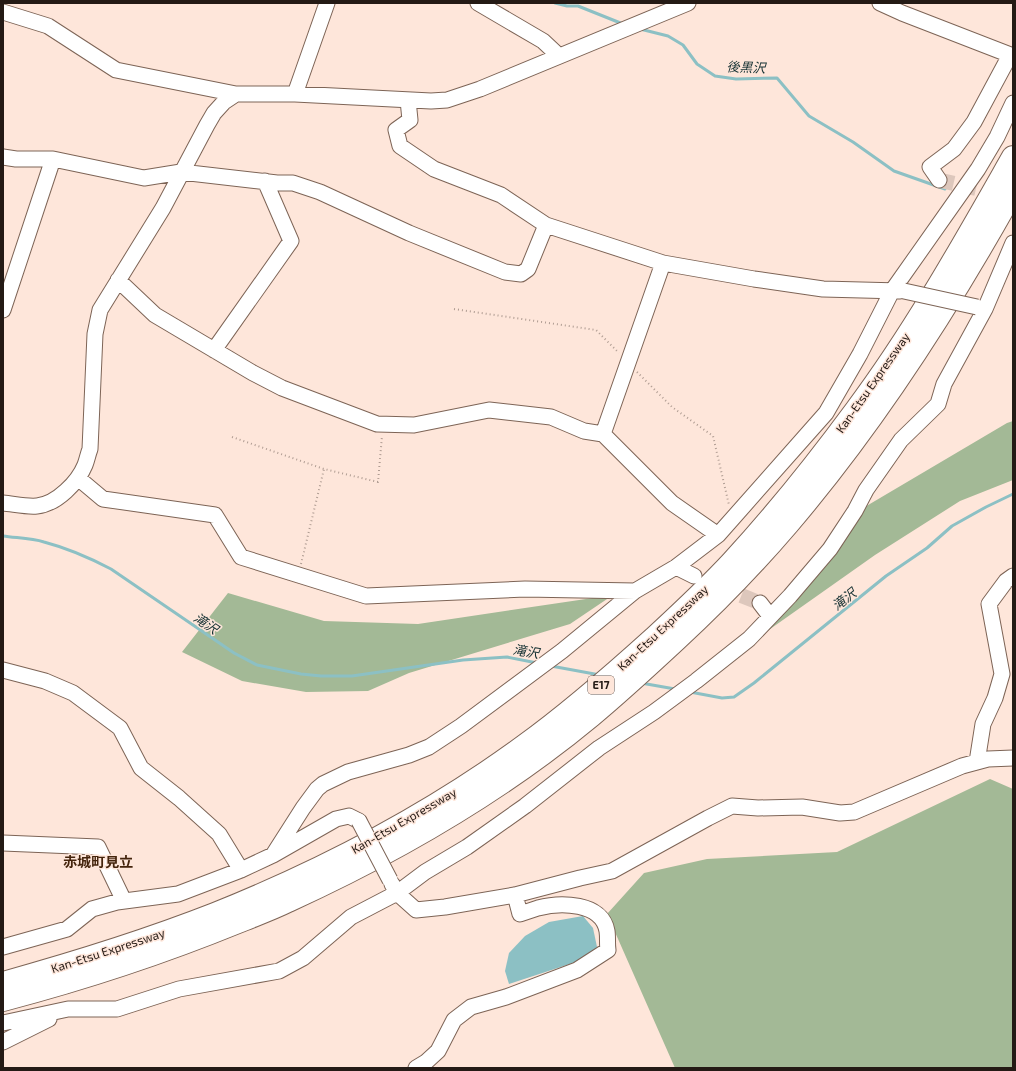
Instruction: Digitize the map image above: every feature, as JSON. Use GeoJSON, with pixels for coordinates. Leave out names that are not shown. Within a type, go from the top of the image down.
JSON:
{"type":"FeatureCollection","features":[{"type":"Feature","properties":{"kind":"highway","name":"Kan-Etsu Expressway"},"geometry":{"type":"LineString","coordinates":[[3,983],[89,958],[216,914],[342,856],[466,785],[522,747],[577,705],[628,662],[730,564],[774,514],[816,462],[858,408],[900,347],[952,262],[1013,157]]}},
{"type":"Feature","properties":{"kind":"highway","name":"Kan-Etsu Expressway"},"geometry":{"type":"LineString","coordinates":[[3,1000],[92,975],[157,954],[287,902],[415,836],[455,812],[533,760],[590,718],[648,667],[742,576],[788,525],[834,468],[915,353],[956,289],[1013,191]]}},
{"type":"Feature","properties":{"kind":"street"},"geometry":{"type":"LineString","coordinates":[[296,94],[327,3]]}},
{"type":"Feature","properties":{"kind":"street"},"geometry":{"type":"LineString","coordinates":[[478,3],[543,41],[559,56]]}},
{"type":"Feature","properties":{"kind":"street"},"geometry":{"type":"LineString","coordinates":[[3,12],[48,26],[116,70],[236,94],[296,94],[431,101],[452,98],[480,89],[688,3]]}},
{"type":"Feature","properties":{"kind":"street"},"geometry":{"type":"LineString","coordinates":[[880,3],[1011,55],[974,122],[954,149],[930,167],[939,180]]}},
{"type":"Feature","properties":{"kind":"street"},"geometry":{"type":"LineString","coordinates":[[3,503],[24,506],[39,506],[50,502],[59,497],[78,478],[86,464],[90,449],[95,334],[100,310],[163,208],[214,113],[224,102],[236,94]]}},
{"type":"Feature","properties":{"kind":"street"},"geometry":{"type":"LineString","coordinates":[[408,100],[410,120],[396,130],[400,146],[434,169],[501,195],[546,225],[663,263],[823,289],[898,291],[981,308]]}},
{"type":"Feature","properties":{"kind":"street"},"geometry":{"type":"LineString","coordinates":[[273,855],[303,808],[317,789],[323,784],[348,772],[409,755],[429,747],[461,726],[562,651],[635,591],[676,567],[718,535],[826,413],[898,291],[978,169],[997,137],[1013,103]]}},
{"type":"Feature","properties":{"kind":"street"},"geometry":{"type":"LineString","coordinates":[[3,157],[16,159],[53,159],[144,178],[181,172],[293,183],[320,192],[409,233],[505,272],[521,274],[528,269],[546,225]]}},
{"type":"Feature","properties":{"kind":"street"},"geometry":{"type":"LineString","coordinates":[[3,310],[53,159]]}},
{"type":"Feature","properties":{"kind":"street"},"geometry":{"type":"LineString","coordinates":[[214,350],[291,241],[265,181]]}},
{"type":"Feature","properties":{"kind":"street"},"geometry":{"type":"LineString","coordinates":[[3,1023],[68,1009],[117,1009],[179,989],[279,971],[303,958],[352,917],[393,886],[425,872],[468,847],[506,820],[599,748],[654,712],[696,681],[749,639],[790,596],[830,548],[856,511],[866,490],[901,440],[938,404],[944,384],[1013,243]]}},
{"type":"Feature","properties":{"kind":"street"},"geometry":{"type":"LineString","coordinates":[[603,434],[663,263]]}},
{"type":"Feature","properties":{"kind":"street"},"geometry":{"type":"LineString","coordinates":[[118,280],[155,315],[282,388],[377,424],[414,426],[489,410],[551,417],[584,431],[603,434],[672,503],[718,535]]}},
{"type":"Feature","properties":{"kind":"street"},"geometry":{"type":"LineString","coordinates":[[78,478],[103,499],[215,515],[241,557],[366,596],[525,589],[635,591]]}},
{"type":"Feature","properties":{"kind":"street"},"geometry":{"type":"LineString","coordinates":[[676,567],[694,576]]}},
{"type":"Feature","properties":{"kind":"street"},"geometry":{"type":"LineString","coordinates":[[977,762],[983,724],[995,698],[1002,674],[989,604],[1006,581],[1013,576]]}},
{"type":"Feature","properties":{"kind":"street"},"geometry":{"type":"LineString","coordinates":[[760,603],[770,616]]}},
{"type":"Feature","properties":{"kind":"street"},"geometry":{"type":"LineString","coordinates":[[3,670],[45,681],[73,693],[120,728],[141,768],[179,798],[219,834],[241,870]]}},
{"type":"Feature","properties":{"kind":"street"},"geometry":{"type":"LineString","coordinates":[[3,947],[67,929],[92,909],[124,901],[178,894],[241,870],[273,855],[336,819],[349,816],[359,821],[393,886],[416,910],[445,907],[515,895],[612,871],[732,806],[758,808],[802,807],[840,813],[854,812],[962,766],[988,759],[1013,758]]}},
{"type":"Feature","properties":{"kind":"street"},"geometry":{"type":"LineString","coordinates":[[3,843],[98,847],[124,901]]}},
{"type":"Feature","properties":{"kind":"street"},"geometry":{"type":"LineString","coordinates":[[416,1068],[426,1062],[438,1051],[454,1020],[470,1008],[506,997],[577,970],[608,950],[607,930],[602,919],[593,911],[571,904],[539,908],[520,914],[515,895]]}},
{"type":"Feature","properties":{"kind":"street"},"geometry":{"type":"LineString","coordinates":[[3,1042],[68,1009]]}},
{"type":"Feature","properties":{"kind":"path"},"geometry":{"type":"LineString","coordinates":[[232,437],[324,469],[378,482],[383,424]]}},
{"type":"Feature","properties":{"kind":"path"},"geometry":{"type":"LineString","coordinates":[[298,575],[324,469]]}},
{"type":"Feature","properties":{"kind":"green space"},"geometry":{"type":"Polygon","coordinates":[[[1013,421],[1013,480],[960,501],[875,555],[756,639],[858,511],[1007,423],[1013,421]]]}},
{"type":"Feature","properties":{"kind":"green space"},"geometry":{"type":"Polygon","coordinates":[[[228,593],[324,621],[418,624],[613,595],[570,624],[409,673],[368,691],[306,692],[242,681],[182,652],[228,593]]]}},
{"type":"Feature","properties":{"kind":"green space"},"geometry":{"type":"Polygon","coordinates":[[[990,779],[1013,789],[1013,1068],[675,1068],[607,914],[644,873],[707,859],[837,852],[990,779]]]}},
{"type":"Feature","properties":{"kind":"water"},"geometry":{"type":"Polygon","coordinates":[[[583,916],[593,928],[597,947],[588,958],[509,984],[505,971],[509,953],[525,936],[549,922],[583,916]]]}},
{"type":"Feature","properties":{"kind":"waterway","name":"後黒沢"},"geometry":{"type":"LineString","coordinates":[[555,3],[567,6],[578,6],[623,24]]}},
{"type":"Feature","properties":{"kind":"waterway","name":"後黒沢"},"geometry":{"type":"LineString","coordinates":[[640,29],[668,36],[683,45],[697,64],[715,76],[736,79],[777,78],[809,116],[853,142],[894,171],[945,189]]}},
{"type":"Feature","properties":{"kind":"waterway","name":"滝沢"},"geometry":{"type":"LineString","coordinates":[[690,692],[722,698],[734,697],[754,683],[886,576],[927,548],[952,526],[1013,494]]}},
{"type":"Feature","properties":{"kind":"waterway","name":"滝沢"},"geometry":{"type":"LineString","coordinates":[[3,536],[53,544],[111,569],[234,653],[257,665],[301,674],[321,676],[352,676],[463,660],[507,657],[537,663]]}},
{"type":"Feature","properties":{"kind":"waterway","name":"滝沢"},"geometry":{"type":"LineString","coordinates":[[551,666],[600,675]]}},
{"type":"Feature","properties":{"kind":"waterway","name":"滝沢"},"geometry":{"type":"LineString","coordinates":[[641,683],[675,689]]}},
{"type":"Feature","properties":{"kind":"tunnel"},"geometry":{"type":"LineString","coordinates":[[939,180],[1000,194]]}},
{"type":"Feature","properties":{"kind":"tunnel"},"geometry":{"type":"LineString","coordinates":[[720,587],[760,603]]}},
{"type":"Feature","properties":{"kind":"district","name":"赤城町見立"},"geometry":{"type":"Point","coordinates":[98,862]}}]}
